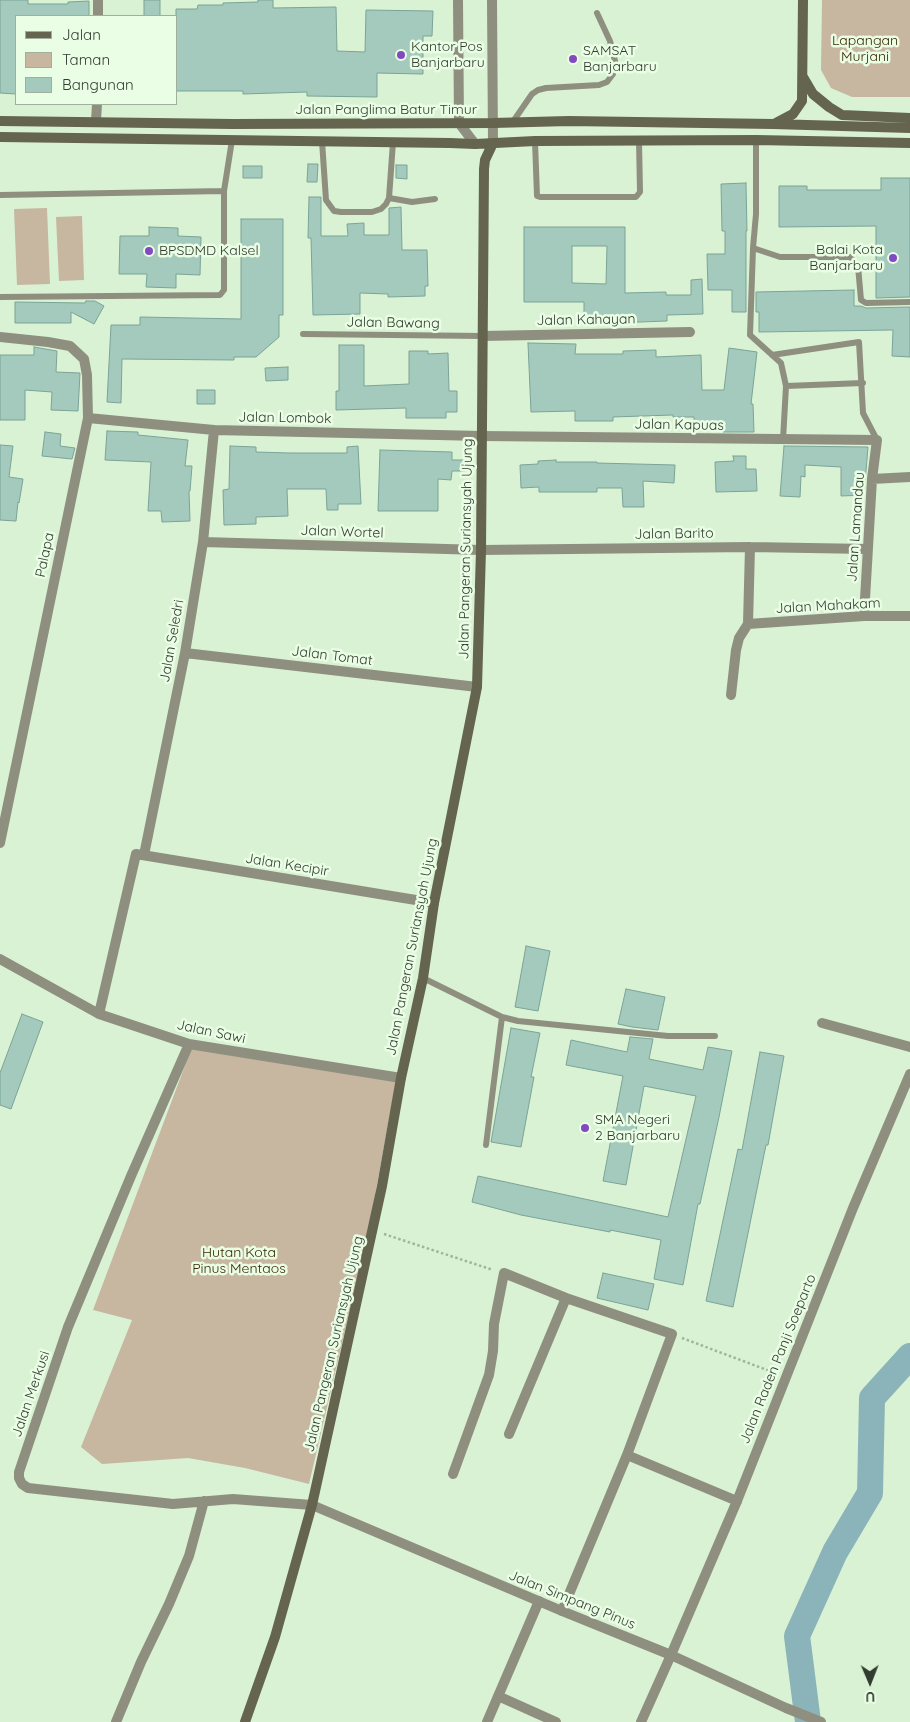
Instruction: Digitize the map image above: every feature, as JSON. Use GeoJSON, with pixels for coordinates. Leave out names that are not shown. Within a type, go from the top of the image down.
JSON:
{"type":"FeatureCollection","features":[{"type":"Feature","properties":{"kind":"main road"},"geometry":{"type":"LineString","coordinates":[[773,124],[793,114],[802,101],[803,0]]}},
{"type":"Feature","properties":{"kind":"main road"},"geometry":{"type":"LineString","coordinates":[[803,76],[813,94],[828,107],[842,115],[910,118]]}},
{"type":"Feature","properties":{"kind":"main road","name":"Jalan Panglima Batur Timur"},"geometry":{"type":"LineString","coordinates":[[0,120],[233,124],[568,121],[910,128]]}},
{"type":"Feature","properties":{"kind":"main road"},"geometry":{"type":"LineString","coordinates":[[48,121],[45,129],[48,138]]}},
{"type":"Feature","properties":{"kind":"main road"},"geometry":{"type":"LineString","coordinates":[[568,121],[569,140]]}},
{"type":"Feature","properties":{"kind":"main road"},"geometry":{"type":"LineString","coordinates":[[232,140],[236,132],[233,124]]}},
{"type":"Feature","properties":{"kind":"main road"},"geometry":{"type":"LineString","coordinates":[[292,124],[287,132],[293,141]]}},
{"type":"Feature","properties":{"kind":"main road"},"geometry":{"type":"LineString","coordinates":[[0,137],[475,144],[569,140],[756,140],[910,143]]}},
{"type":"Feature","properties":{"kind":"main road","name":"Jalan Pangeran Suriansyah Ujung"},"geometry":{"type":"LineString","coordinates":[[245,1722],[275,1637],[312,1505],[374,1230],[402,1078],[423,978],[434,903],[477,687],[481,550],[485,160],[493,142]]}},
{"type":"Feature","properties":{"kind":"main road"},"geometry":{"type":"LineString","coordinates":[[475,144],[485,160]]}},
{"type":"Feature","properties":{"kind":"street"},"geometry":{"type":"LineString","coordinates":[[98,0],[98,15]]}},
{"type":"Feature","properties":{"kind":"street"},"geometry":{"type":"LineString","coordinates":[[458,0],[459,123],[475,144]]}},
{"type":"Feature","properties":{"kind":"street"},"geometry":{"type":"LineString","coordinates":[[492,0],[493,142]]}},
{"type":"Feature","properties":{"kind":"street"},"geometry":{"type":"LineString","coordinates":[[96,105],[96,121]]}},
{"type":"Feature","properties":{"kind":"street","name":"Jalan Kahayan"},"geometry":{"type":"LineString","coordinates":[[482,336],[690,332]]}},
{"type":"Feature","properties":{"kind":"street","name":"Palapa"},"geometry":{"type":"LineString","coordinates":[[0,337],[70,346],[84,360],[87,375],[88,418],[0,843]]}},
{"type":"Feature","properties":{"kind":"street","name":"Jalan Lombok"},"geometry":{"type":"LineString","coordinates":[[88,418],[214,430],[482,436]]}},
{"type":"Feature","properties":{"kind":"street","name":"Jalan Seledri"},"geometry":{"type":"LineString","coordinates":[[99,1014],[140,855],[185,653],[203,542],[214,430]]}},
{"type":"Feature","properties":{"kind":"street","name":"Jalan Kapuas"},"geometry":{"type":"LineString","coordinates":[[482,436],[877,440]]}},
{"type":"Feature","properties":{"kind":"street","name":"Jalan Lamandau"},"geometry":{"type":"LineString","coordinates":[[864,616],[872,479],[877,440]]}},
{"type":"Feature","properties":{"kind":"street"},"geometry":{"type":"LineString","coordinates":[[872,479],[910,477]]}},
{"type":"Feature","properties":{"kind":"street","name":"Jalan Wortel"},"geometry":{"type":"LineString","coordinates":[[203,542],[481,550]]}},
{"type":"Feature","properties":{"kind":"street"},"geometry":{"type":"LineString","coordinates":[[730,695],[736,650],[748,624],[750,546]]}},
{"type":"Feature","properties":{"kind":"street","name":"Jalan Barito"},"geometry":{"type":"LineString","coordinates":[[481,550],[750,546],[867,549]]}},
{"type":"Feature","properties":{"kind":"street","name":"Jalan Mahakam"},"geometry":{"type":"LineString","coordinates":[[748,624],[864,616],[910,616]]}},
{"type":"Feature","properties":{"kind":"street","name":"Jalan Tomat"},"geometry":{"type":"LineString","coordinates":[[185,653],[477,687]]}},
{"type":"Feature","properties":{"kind":"street","name":"Jalan Kecipir"},"geometry":{"type":"LineString","coordinates":[[140,855],[434,903]]}},
{"type":"Feature","properties":{"kind":"street","name":"Jalan Sawi"},"geometry":{"type":"LineString","coordinates":[[0,959],[99,1014],[189,1044],[402,1078]]}},
{"type":"Feature","properties":{"kind":"street"},"geometry":{"type":"LineString","coordinates":[[822,1024],[910,1047]]}},
{"type":"Feature","properties":{"kind":"street","name":"Jalan Merkusi"},"geometry":{"type":"LineString","coordinates":[[189,1044],[68,1327],[19,1472],[19,1478],[22,1484],[28,1488],[173,1504],[233,1499],[312,1505]]}},
{"type":"Feature","properties":{"kind":"street","name":"Jalan Raden Panji Soeparto"},"geometry":{"type":"LineString","coordinates":[[641,1722],[737,1501],[853,1208],[910,1074]]}},
{"type":"Feature","properties":{"kind":"street"},"geometry":{"type":"LineString","coordinates":[[452,1474],[489,1375],[493,1351],[494,1324],[504,1273],[566,1298],[672,1334],[626,1455],[562,1611]]}},
{"type":"Feature","properties":{"kind":"street"},"geometry":{"type":"LineString","coordinates":[[509,1434],[566,1298]]}},
{"type":"Feature","properties":{"kind":"street"},"geometry":{"type":"LineString","coordinates":[[626,1455],[737,1501]]}},
{"type":"Feature","properties":{"kind":"street"},"geometry":{"type":"LineString","coordinates":[[116,1722],[141,1662],[170,1604],[186,1564],[204,1501]]}},
{"type":"Feature","properties":{"kind":"street","name":"Jalan Simpang Pinus"},"geometry":{"type":"LineString","coordinates":[[312,1505],[562,1611],[671,1654],[786,1708],[821,1722]]}},
{"type":"Feature","properties":{"kind":"street"},"geometry":{"type":"LineString","coordinates":[[487,1722],[539,1601]]}},
{"type":"Feature","properties":{"kind":"street"},"geometry":{"type":"LineString","coordinates":[[498,1696],[556,1722]]}},
{"type":"Feature","properties":{"kind":"lane"},"geometry":{"type":"LineString","coordinates":[[512,123],[532,94],[538,90],[598,85],[606,82],[613,74],[615,60],[610,40],[597,13]]}},
{"type":"Feature","properties":{"kind":"lane"},"geometry":{"type":"LineString","coordinates":[[0,297],[220,295],[224,290],[224,191],[232,140]]}},
{"type":"Feature","properties":{"kind":"lane"},"geometry":{"type":"LineString","coordinates":[[535,141],[537,196],[540,198],[636,197],[640,192],[639,140]]}},
{"type":"Feature","properties":{"kind":"lane"},"geometry":{"type":"LineString","coordinates":[[756,140],[756,214],[750,335],[781,363],[786,386],[782,440]]}},
{"type":"Feature","properties":{"kind":"lane"},"geometry":{"type":"LineString","coordinates":[[322,141],[326,200],[334,211],[372,212],[381,210],[389,198],[393,142]]}},
{"type":"Feature","properties":{"kind":"lane"},"geometry":{"type":"LineString","coordinates":[[0,195],[224,191]]}},
{"type":"Feature","properties":{"kind":"lane"},"geometry":{"type":"LineString","coordinates":[[389,198],[412,202],[435,199]]}},
{"type":"Feature","properties":{"kind":"lane"},"geometry":{"type":"LineString","coordinates":[[753,248],[780,257],[850,257],[858,266],[861,300],[866,303],[910,302]]}},
{"type":"Feature","properties":{"kind":"lane","name":"Jalan Bawang"},"geometry":{"type":"LineString","coordinates":[[303,334],[482,336]]}},
{"type":"Feature","properties":{"kind":"lane"},"geometry":{"type":"LineString","coordinates":[[772,354],[859,342],[863,413],[877,440]]}},
{"type":"Feature","properties":{"kind":"lane"},"geometry":{"type":"LineString","coordinates":[[786,386],[862,383]]}},
{"type":"Feature","properties":{"kind":"lane"},"geometry":{"type":"LineString","coordinates":[[423,978],[502,1017],[518,1022],[668,1036],[715,1036]]}},
{"type":"Feature","properties":{"kind":"lane"},"geometry":{"type":"LineString","coordinates":[[486,1145],[502,1017]]}},
{"type":"Feature","properties":{"kind":"path"},"geometry":{"type":"LineString","coordinates":[[374,1230],[504,1273]]}},
{"type":"Feature","properties":{"kind":"path"},"geometry":{"type":"LineString","coordinates":[[672,1334],[786,1377]]}},
{"type":"Feature","properties":{"kind":"green space","name":"Lapangan Murjani"},"geometry":{"type":"Polygon","coordinates":[[[822,0],[910,0],[910,97],[852,97],[831,88],[821,70],[822,0]]]}},
{"type":"Feature","properties":{"kind":"green space"},"geometry":{"type":"Polygon","coordinates":[[[47,208],[50,284],[17,285],[14,209],[47,208]]]}},
{"type":"Feature","properties":{"kind":"green space"},"geometry":{"type":"Polygon","coordinates":[[[82,216],[84,280],[59,281],[56,217],[82,216]]]}},
{"type":"Feature","properties":{"kind":"green space","name":"Hutan Kota Pinus Mentaos"},"geometry":{"type":"Polygon","coordinates":[[[192,1047],[396,1081],[369,1228],[309,1484],[245,1468],[188,1458],[102,1464],[81,1447],[132,1320],[93,1310],[192,1047]]]}},
{"type":"Feature","properties":{"kind":"building"},"geometry":{"type":"Polygon","coordinates":[[[0,0],[28,0],[28,4],[68,4],[68,2],[89,1],[89,15],[15,15],[15,94],[0,93],[0,0]]]}},
{"type":"Feature","properties":{"kind":"building"},"geometry":{"type":"Polygon","coordinates":[[[144,0],[160,0],[160,15],[144,15],[144,0]]]}},
{"type":"Feature","properties":{"kind":"building"},"geometry":{"type":"Polygon","coordinates":[[[258,0],[273,0],[273,8],[336,7],[337,51],[365,52],[366,10],[433,11],[432,36],[423,36],[423,74],[377,73],[377,97],[307,96],[307,92],[243,94],[243,91],[178,91],[178,15],[176,15],[176,9],[197,9],[198,5],[258,2],[258,0]]]}},
{"type":"Feature","properties":{"kind":"building"},"geometry":{"type":"Polygon","coordinates":[[[308,164],[318,164],[317,182],[307,182],[308,164]]]}},
{"type":"Feature","properties":{"kind":"building"},"geometry":{"type":"Polygon","coordinates":[[[396,165],[407,165],[407,179],[396,178],[396,165]]]}},
{"type":"Feature","properties":{"kind":"building"},"geometry":{"type":"Polygon","coordinates":[[[243,166],[262,166],[262,178],[243,178],[243,166]]]}},
{"type":"Feature","properties":{"kind":"building","name":"Balai Kota Banjarbaru"},"geometry":{"type":"Polygon","coordinates":[[[881,178],[910,178],[910,297],[876,298],[876,226],[779,227],[779,186],[807,186],[807,190],[881,190],[881,178]]]}},
{"type":"Feature","properties":{"kind":"building"},"geometry":{"type":"Polygon","coordinates":[[[746,183],[746,312],[732,312],[732,290],[708,290],[707,254],[725,254],[725,231],[722,231],[721,184],[746,183]]]}},
{"type":"Feature","properties":{"kind":"building"},"geometry":{"type":"Polygon","coordinates":[[[309,197],[321,197],[321,236],[348,236],[347,224],[364,223],[364,235],[389,235],[389,208],[401,207],[402,250],[427,250],[428,286],[425,286],[425,296],[388,297],[388,294],[360,293],[360,314],[313,315],[311,238],[308,238],[309,197]]]}},
{"type":"Feature","properties":{"kind":"building"},"geometry":{"type":"Polygon","coordinates":[[[241,219],[283,219],[283,315],[279,315],[279,337],[256,357],[234,357],[234,360],[122,359],[121,403],[107,402],[111,325],[140,325],[140,317],[241,319],[241,219]]]}},
{"type":"Feature","properties":{"kind":"building"},"geometry":{"type":"Polygon","coordinates":[[[149,227],[178,228],[178,236],[201,237],[200,275],[176,274],[176,288],[146,287],[147,274],[119,274],[120,236],[149,236],[149,227]]]}},
{"type":"Feature","properties":{"kind":"building"},"geometry":{"type":"Polygon","coordinates":[[[524,227],[625,227],[625,293],[666,292],[666,295],[691,295],[691,280],[702,279],[703,314],[667,315],[667,321],[584,324],[584,302],[524,302],[524,227]],[[572,246],[572,283],[606,284],[607,246],[572,246]]]}},
{"type":"Feature","properties":{"kind":"building"},"geometry":{"type":"Polygon","coordinates":[[[854,290],[854,306],[866,308],[910,307],[910,357],[892,356],[893,330],[759,332],[756,292],[854,290]]]}},
{"type":"Feature","properties":{"kind":"building"},"geometry":{"type":"Polygon","coordinates":[[[86,301],[95,301],[104,306],[94,324],[71,312],[71,323],[15,323],[15,302],[85,303],[86,301]]]}},
{"type":"Feature","properties":{"kind":"building"},"geometry":{"type":"Polygon","coordinates":[[[528,343],[576,344],[575,354],[623,354],[623,351],[656,350],[656,357],[701,355],[702,390],[724,390],[729,348],[757,352],[751,404],[753,404],[754,432],[723,432],[723,422],[694,422],[694,417],[673,417],[673,415],[613,417],[613,421],[575,421],[575,411],[531,412],[528,343]]]}},
{"type":"Feature","properties":{"kind":"building"},"geometry":{"type":"Polygon","coordinates":[[[339,345],[364,345],[364,386],[409,384],[409,351],[428,351],[428,354],[448,353],[449,391],[457,391],[457,412],[446,412],[446,418],[406,418],[406,408],[336,410],[336,391],[339,391],[339,345]]]}},
{"type":"Feature","properties":{"kind":"building"},"geometry":{"type":"Polygon","coordinates":[[[34,347],[57,351],[56,372],[80,373],[78,411],[51,410],[52,392],[25,390],[25,420],[0,420],[0,355],[34,355],[34,347]]]}},
{"type":"Feature","properties":{"kind":"building"},"geometry":{"type":"Polygon","coordinates":[[[288,367],[288,380],[266,381],[265,368],[288,367]]]}},
{"type":"Feature","properties":{"kind":"building"},"geometry":{"type":"Polygon","coordinates":[[[197,390],[215,390],[215,404],[197,404],[197,390]]]}},
{"type":"Feature","properties":{"kind":"building"},"geometry":{"type":"Polygon","coordinates":[[[107,431],[138,432],[138,435],[188,440],[185,466],[192,466],[189,491],[190,521],[162,522],[161,511],[148,511],[151,462],[105,460],[107,431]]]}},
{"type":"Feature","properties":{"kind":"building"},"geometry":{"type":"Polygon","coordinates":[[[45,432],[61,434],[60,446],[75,448],[72,459],[42,456],[45,432]]]}},
{"type":"Feature","properties":{"kind":"building"},"geometry":{"type":"Polygon","coordinates":[[[0,445],[13,446],[9,477],[23,479],[16,521],[0,520],[0,445]]]}},
{"type":"Feature","properties":{"kind":"building"},"geometry":{"type":"Polygon","coordinates":[[[230,446],[256,447],[256,452],[347,453],[347,447],[358,446],[361,504],[338,504],[338,510],[327,510],[326,489],[287,489],[288,516],[256,517],[256,524],[224,525],[223,490],[229,489],[230,446]]]}},
{"type":"Feature","properties":{"kind":"building"},"geometry":{"type":"Polygon","coordinates":[[[784,446],[868,447],[864,495],[841,496],[841,467],[805,465],[805,477],[801,476],[800,497],[780,496],[784,446]]]}},
{"type":"Feature","properties":{"kind":"building"},"geometry":{"type":"Polygon","coordinates":[[[380,450],[452,452],[452,460],[465,460],[465,471],[452,471],[451,480],[438,479],[438,511],[378,511],[380,450]]]}},
{"type":"Feature","properties":{"kind":"building"},"geometry":{"type":"Polygon","coordinates":[[[733,456],[746,456],[746,469],[756,469],[757,491],[716,492],[715,462],[734,461],[733,456]]]}},
{"type":"Feature","properties":{"kind":"building"},"geometry":{"type":"Polygon","coordinates":[[[556,460],[556,462],[675,465],[674,483],[643,481],[644,507],[623,507],[622,488],[597,488],[597,492],[539,492],[539,487],[521,488],[520,465],[556,460]]]}},
{"type":"Feature","properties":{"kind":"building"},"geometry":{"type":"Polygon","coordinates":[[[526,946],[550,951],[538,1011],[515,1007],[526,946]]]}},
{"type":"Feature","properties":{"kind":"building"},"geometry":{"type":"Polygon","coordinates":[[[626,989],[665,997],[658,1030],[618,1024],[626,989]]]}},
{"type":"Feature","properties":{"kind":"building"},"geometry":{"type":"Polygon","coordinates":[[[22,1014],[43,1022],[11,1109],[0,1105],[0,1073],[22,1014]]]}},
{"type":"Feature","properties":{"kind":"building"},"geometry":{"type":"Polygon","coordinates":[[[511,1028],[540,1033],[531,1077],[534,1077],[521,1147],[491,1142],[511,1028]]]}},
{"type":"Feature","properties":{"kind":"building"},"geometry":{"type":"Polygon","coordinates":[[[630,1037],[653,1039],[649,1059],[703,1070],[708,1047],[732,1051],[700,1204],[698,1204],[683,1285],[654,1279],[661,1240],[521,1215],[472,1202],[478,1176],[668,1217],[696,1096],[644,1086],[626,1185],[603,1181],[623,1076],[566,1065],[571,1040],[627,1052],[630,1037]]]}},
{"type":"Feature","properties":{"kind":"building"},"geometry":{"type":"Polygon","coordinates":[[[760,1052],[784,1056],[768,1145],[766,1145],[733,1307],[706,1301],[738,1149],[742,1150],[760,1052]]]}},
{"type":"Feature","properties":{"kind":"building"},"geometry":{"type":"Polygon","coordinates":[[[603,1273],[654,1284],[648,1310],[597,1298],[603,1273]]]}},
{"type":"Feature","properties":{"kind":"waterway"},"geometry":{"type":"LineString","coordinates":[[808,1722],[797,1636],[835,1552],[870,1493],[872,1398],[910,1356]]}},
{"type":"Feature","properties":{"kind":"place","name":"Kantor Pos Banjarbaru"},"geometry":{"type":"Point","coordinates":[401,55]}},
{"type":"Feature","properties":{"kind":"place","name":"SAMSAT Banjarbaru"},"geometry":{"type":"Point","coordinates":[573,59]}},
{"type":"Feature","properties":{"kind":"place","name":"BPSDMD Kalsel"},"geometry":{"type":"Point","coordinates":[149,251]}},
{"type":"Feature","properties":{"kind":"place","name":"Balai Kota Banjarbaru"},"geometry":{"type":"Point","coordinates":[893,258]}},
{"type":"Feature","properties":{"kind":"place","name":"SMA Negeri 2 Banjarbaru"},"geometry":{"type":"Point","coordinates":[585,1128]}}]}
